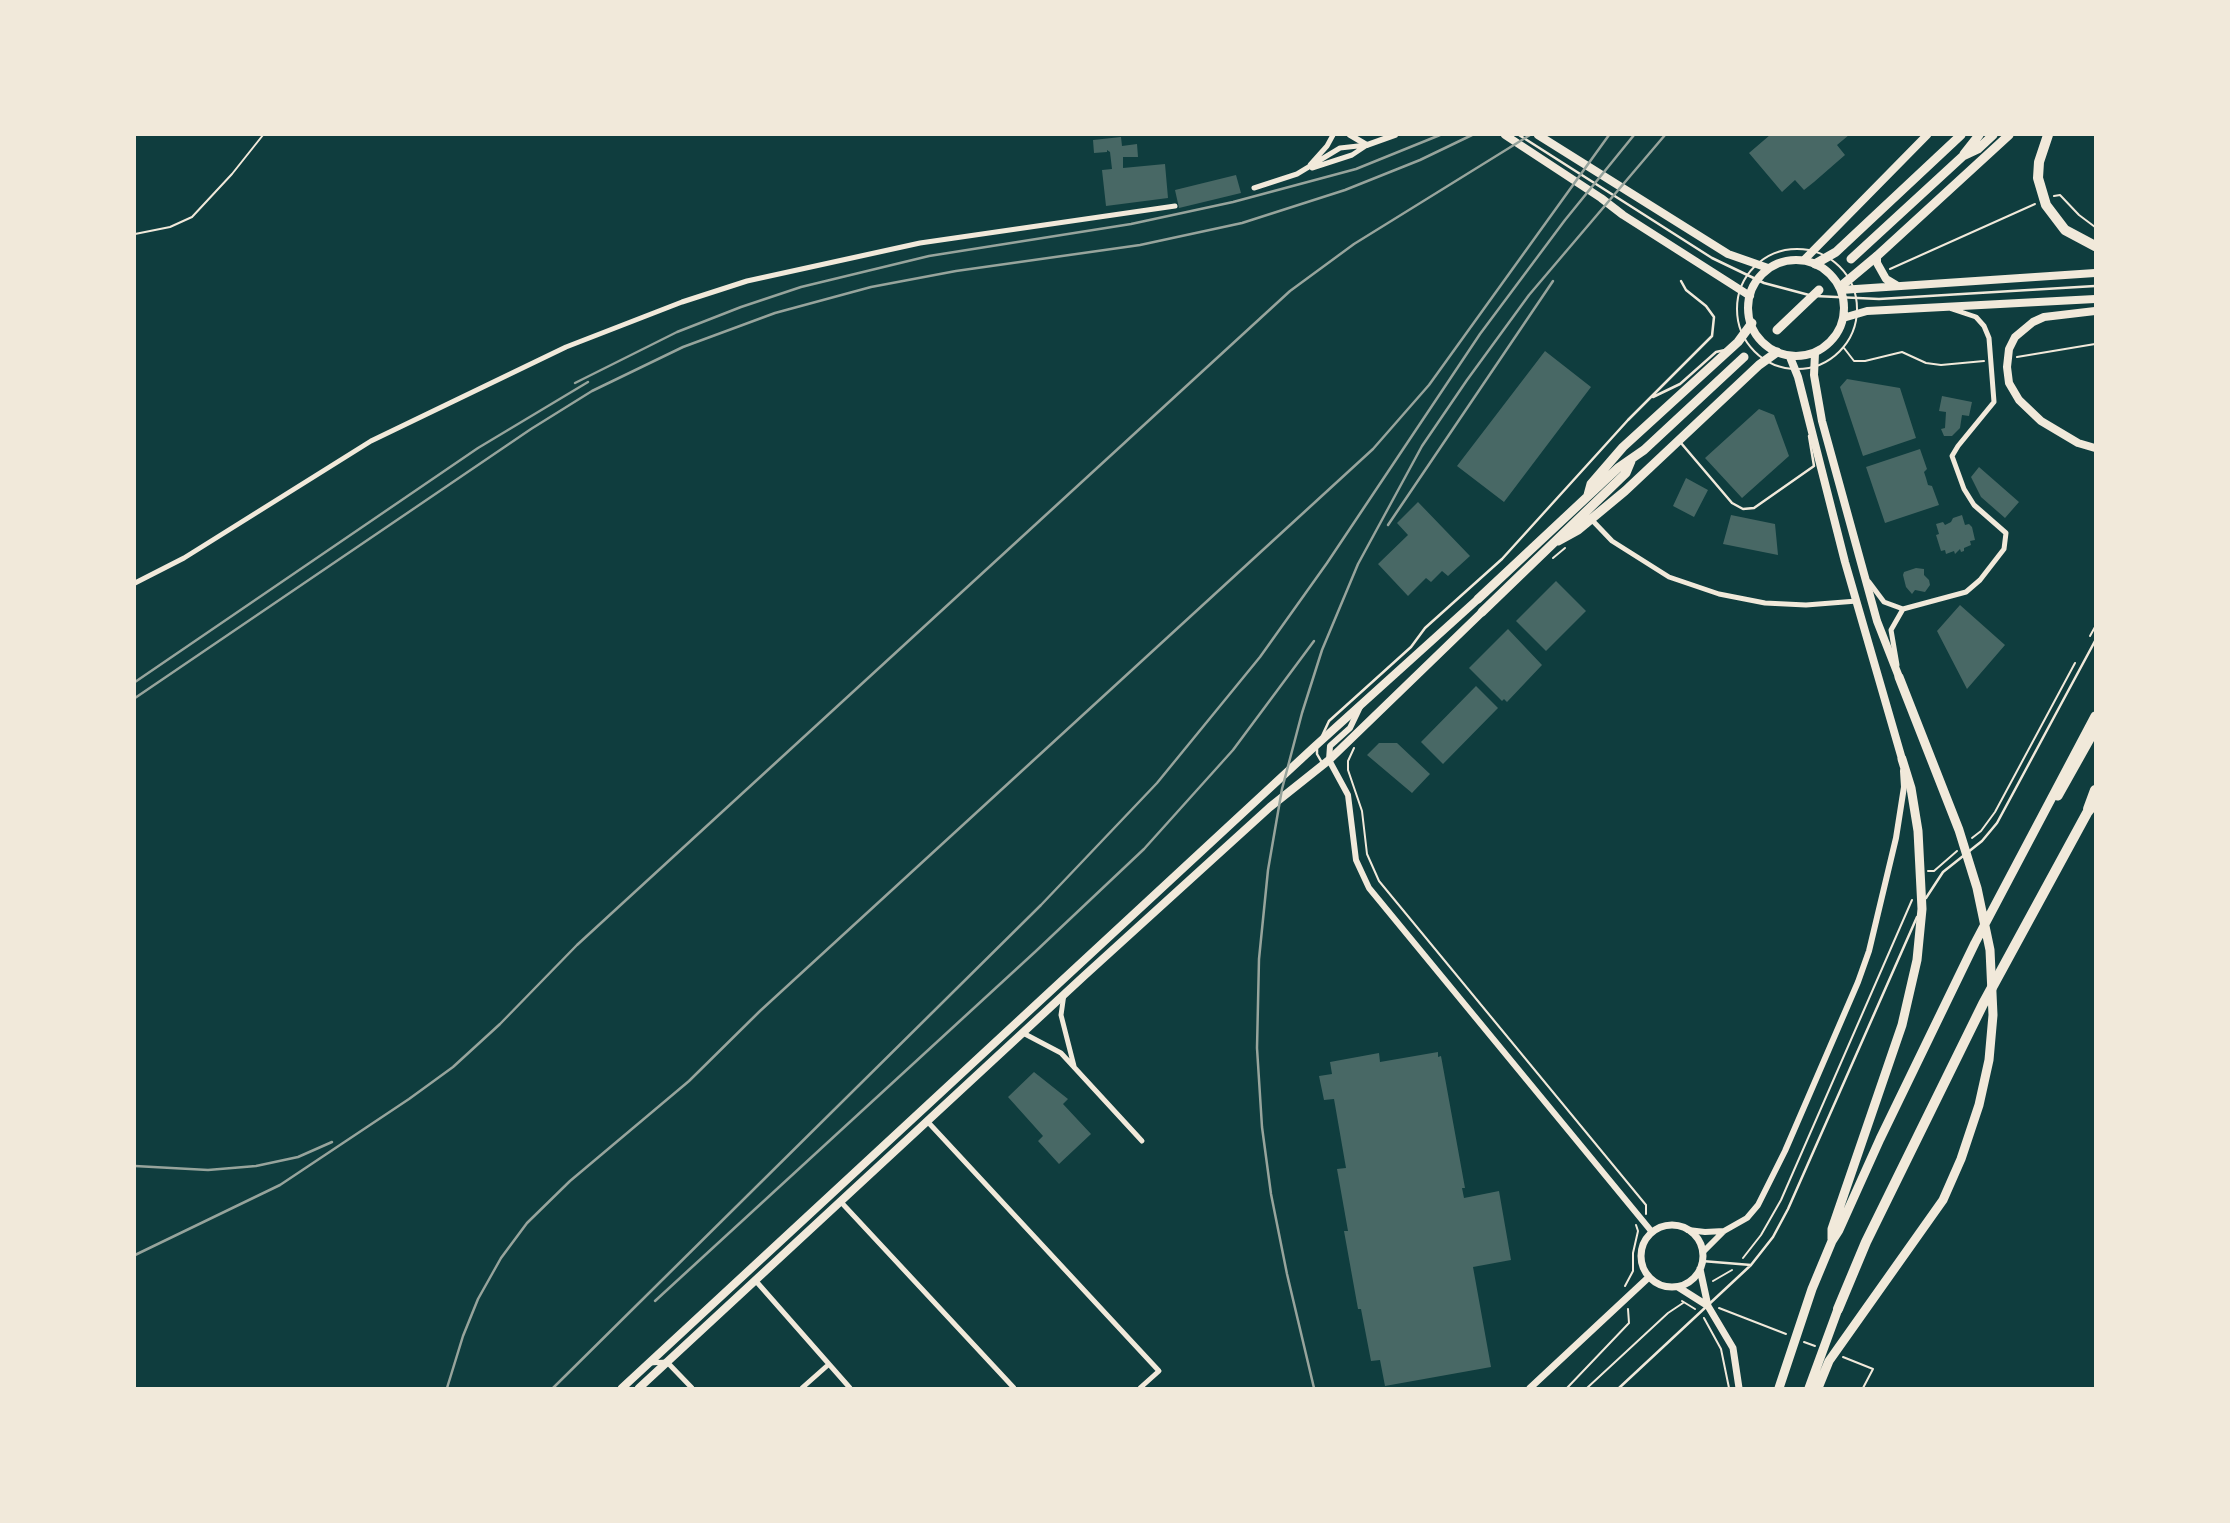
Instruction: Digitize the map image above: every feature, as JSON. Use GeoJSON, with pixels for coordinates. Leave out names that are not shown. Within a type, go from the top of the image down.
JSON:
{"type":"FeatureCollection","features":[{"type":"Feature","properties":{"kind":"highway"},"geometry":{"type":"LineString","coordinates":[[1815,264],[1836,252],[1961,135]]}},
{"type":"Feature","properties":{"kind":"highway"},"geometry":{"type":"LineString","coordinates":[[1851,259],[1963,156],[1979,135]]}},
{"type":"Feature","properties":{"kind":"highway"},"geometry":{"type":"LineString","coordinates":[[1963,156],[1978,149],[1993,135]]}},
{"type":"Feature","properties":{"kind":"highway"},"geometry":{"type":"LineString","coordinates":[[1840,289],[2009,135]]}},
{"type":"Feature","properties":{"kind":"highway"},"geometry":{"type":"LineString","coordinates":[[2048,135],[2039,162],[2043,198],[2064,230],[2095,246]]}},
{"type":"Feature","properties":{"kind":"highway"},"geometry":{"type":"LineString","coordinates":[[1777,330],[1819,290]]}},
{"type":"Feature","properties":{"kind":"highway"},"geometry":{"type":"LineString","coordinates":[[1588,496],[1591,484],[1623,447],[1738,342],[1752,323]]}},
{"type":"Feature","properties":{"kind":"highway"},"geometry":{"type":"LineString","coordinates":[[1558,541],[1591,519],[1759,365],[1777,352]]}},
{"type":"Feature","properties":{"kind":"highway"},"geometry":{"type":"LineString","coordinates":[[1478,599],[1618,468],[1631,461],[1745,358]]}},
{"type":"Feature","properties":{"kind":"highway"},"geometry":{"type":"LineString","coordinates":[[1482,612],[1558,541],[1626,472],[1631,461]]}},
{"type":"Feature","properties":{"kind":"highway"},"geometry":{"type":"LineString","coordinates":[[1818,1388],[1829,1361],[1943,1200],[1961,1159],[1979,1105],[1989,1060],[1993,1015],[1990,950],[1978,888],[1959,830],[1899,677]]}},
{"type":"Feature","properties":{"kind":"highway"},"geometry":{"type":"LineString","coordinates":[[1779,1388],[1812,1289],[1832,1241],[1975,943],[2095,716]]}},
{"type":"Feature","properties":{"kind":"highway"},"geometry":{"type":"LineString","coordinates":[[2028,845],[2039,832],[2095,730]]}},
{"type":"Feature","properties":{"kind":"highway"},"geometry":{"type":"LineString","coordinates":[[1832,1241],[1832,1228],[1902,1025],[1916,960],[1922,909],[1918,831],[1911,788],[1902,759]]}},
{"type":"Feature","properties":{"kind":"highway"},"geometry":{"type":"LineString","coordinates":[[1809,1388],[1866,1242],[1983,1004],[2087,813],[2095,790]]}},
{"type":"Feature","properties":{"kind":"highway"},"geometry":{"type":"LineString","coordinates":[[2087,813],[2095,803]]}},
{"type":"Feature","properties":{"kind":"main road"},"geometry":{"type":"LineString","coordinates":[[1504,135],[1750,296]]}},
{"type":"Feature","properties":{"kind":"main road"},"geometry":{"type":"LineString","coordinates":[[1538,135],[1728,254],[1768,268]]}},
{"type":"Feature","properties":{"kind":"main road"},"geometry":{"type":"LineString","coordinates":[[1804,260],[1927,135]]}},
{"type":"Feature","properties":{"kind":"main road"},"geometry":{"type":"LineString","coordinates":[[1877,256],[1877,263],[1886,279],[1896,285]]}},
{"type":"Feature","properties":{"kind":"main road"},"geometry":{"type":"LineString","coordinates":[[1804,260],[1815,264],[1830,274],[1840,289],[1844,303],[1843,318],[1834,337],[1815,354],[1790,357],[1766,345],[1752,323],[1748,309],[1750,296],[1761,275],[1768,268],[1785,261],[1804,260]]}},
{"type":"Feature","properties":{"kind":"main road"},"geometry":{"type":"LineString","coordinates":[[1840,289],[2095,273]]}},
{"type":"Feature","properties":{"kind":"main road"},"geometry":{"type":"LineString","coordinates":[[1843,318],[1857,309],[2095,299]]}},
{"type":"Feature","properties":{"kind":"main road"},"geometry":{"type":"LineString","coordinates":[[2095,311],[2044,317],[2033,322],[2015,337],[2009,349],[2007,367],[2009,383],[2019,400],[2041,421],[2078,443],[2095,448]]}},
{"type":"Feature","properties":{"kind":"main road"},"geometry":{"type":"LineString","coordinates":[[1815,354],[1814,375],[1822,421],[1877,621],[1899,677]]}},
{"type":"Feature","properties":{"kind":"main road"},"geometry":{"type":"LineString","coordinates":[[1790,357],[1796,369],[1902,759]]}},
{"type":"Feature","properties":{"kind":"main road"},"geometry":{"type":"LineString","coordinates":[[622,1388],[1478,599]]}},
{"type":"Feature","properties":{"kind":"main road"},"geometry":{"type":"LineString","coordinates":[[639,1388],[1064,994],[1270,807],[1326,762],[1482,612]]}},
{"type":"Feature","properties":{"kind":"main road"},"geometry":{"type":"LineString","coordinates":[[1708,1306],[1678,1287],[1662,1286],[1649,1277],[1641,1255],[1643,1245],[1652,1232],[1669,1226],[1688,1230],[1697,1238],[1708,1306],[1733,1348],[1739,1388]]}},
{"type":"Feature","properties":{"kind":"main road"},"geometry":{"type":"LineString","coordinates":[[1678,1287],[1691,1280],[1702,1261]]}},
{"type":"Feature","properties":{"kind":"main road"},"geometry":{"type":"LineString","coordinates":[[1530,1388],[1649,1277]]}},
{"type":"Feature","properties":{"kind":"street"},"geometry":{"type":"LineString","coordinates":[[1306,170],[1333,135]]}},
{"type":"Feature","properties":{"kind":"street"},"geometry":{"type":"LineString","coordinates":[[1350,135],[1367,145]]}},
{"type":"Feature","properties":{"kind":"street"},"geometry":{"type":"LineString","coordinates":[[1306,170],[1340,148],[1367,145],[1395,135]]}},
{"type":"Feature","properties":{"kind":"street"},"geometry":{"type":"LineString","coordinates":[[1254,188],[1324,166],[1352,155],[1367,145]]}},
{"type":"Feature","properties":{"kind":"street"},"geometry":{"type":"LineString","coordinates":[[135,583],[184,558],[371,441],[566,347],[682,302],[747,281],[920,243],[1175,206]]}},
{"type":"Feature","properties":{"kind":"street"},"geometry":{"type":"LineString","coordinates":[[1861,567],[1874,592],[1884,602],[1903,609],[1966,592],[1980,580],[2004,549],[2006,533],[1974,505],[1964,489],[1952,456],[1994,402],[1989,338],[1976,317],[1938,307]]}},
{"type":"Feature","properties":{"kind":"street"},"geometry":{"type":"LineString","coordinates":[[1591,519],[1612,541],[1670,577],[1719,594],[1765,603],[1806,605],[1857,601]]}},
{"type":"Feature","properties":{"kind":"street"},"geometry":{"type":"LineString","coordinates":[[1899,677],[1891,630],[1903,609]]}},
{"type":"Feature","properties":{"kind":"street"},"geometry":{"type":"LineString","coordinates":[[1360,706],[1350,728],[1330,746],[1326,762],[1348,795],[1356,860],[1369,888],[1652,1232]]}},
{"type":"Feature","properties":{"kind":"street"},"geometry":{"type":"LineString","coordinates":[[1702,1261],[1724,1231],[1747,1218],[1759,1205],[1858,982],[1869,951],[1896,838],[1904,787],[1902,759]]}},
{"type":"Feature","properties":{"kind":"street"},"geometry":{"type":"LineString","coordinates":[[1064,994],[1061,1014],[1074,1066]]}},
{"type":"Feature","properties":{"kind":"street"},"geometry":{"type":"LineString","coordinates":[[1023,1033],[1061,1053],[1142,1141]]}},
{"type":"Feature","properties":{"kind":"street"},"geometry":{"type":"LineString","coordinates":[[927,1121],[1159,1371],[1140,1388]]}},
{"type":"Feature","properties":{"kind":"street"},"geometry":{"type":"LineString","coordinates":[[840,1201],[1014,1388]]}},
{"type":"Feature","properties":{"kind":"street"},"geometry":{"type":"LineString","coordinates":[[1688,1230],[1724,1231]]}},
{"type":"Feature","properties":{"kind":"street"},"geometry":{"type":"LineString","coordinates":[[755,1280],[850,1388]]}},
{"type":"Feature","properties":{"kind":"street"},"geometry":{"type":"LineString","coordinates":[[649,1363],[667,1362],[692,1388]]}},
{"type":"Feature","properties":{"kind":"street"},"geometry":{"type":"LineString","coordinates":[[804,1388],[828,1365]]}},
{"type":"Feature","properties":{"kind":"lane"},"geometry":{"type":"LineString","coordinates":[[1519,135],[1712,258],[1764,282],[1803,294],[1848,299],[2095,286]]}},
{"type":"Feature","properties":{"kind":"lane"},"geometry":{"type":"LineString","coordinates":[[1326,762],[1317,754],[1318,744],[1329,722],[1411,647],[1425,628],[1502,559],[1578,474],[1712,336],[1714,317],[1706,306],[1686,290],[1681,281]]}},
{"type":"Feature","properties":{"kind":"lane"},"geometry":{"type":"LineString","coordinates":[[1650,399],[1680,384],[1716,352],[1730,349]]}},
{"type":"Feature","properties":{"kind":"lane"},"geometry":{"type":"LineString","coordinates":[[1678,440],[1731,502],[1743,509],[1755,508],[1814,466],[1808,440],[1811,426]]}},
{"type":"Feature","properties":{"kind":"lane"},"geometry":{"type":"LineString","coordinates":[[1619,1388],[1751,1265],[1773,1237],[1927,895],[1938,878],[1982,841],[1997,823],[2095,641]]}},
{"type":"Feature","properties":{"kind":"lane"},"geometry":{"type":"LineString","coordinates":[[1702,1261],[1751,1265]]}},
{"type":"Feature","properties":{"kind":"path"},"geometry":{"type":"LineString","coordinates":[[135,234],[170,227],[192,216],[232,174],[263,135]]}},
{"type":"Feature","properties":{"kind":"path"},"geometry":{"type":"LineString","coordinates":[[2053,196],[2060,195],[2095,227]]}},
{"type":"Feature","properties":{"kind":"path"},"geometry":{"type":"LineString","coordinates":[[1886,270],[2036,204]]}},
{"type":"Feature","properties":{"kind":"path"},"geometry":{"type":"LineString","coordinates":[[1759,262],[1783,250],[1810,250]]}},
{"type":"Feature","properties":{"kind":"path"},"geometry":{"type":"LineString","coordinates":[[1834,260],[1850,276]]}},
{"type":"Feature","properties":{"kind":"path"},"geometry":{"type":"LineString","coordinates":[[1737,299],[1737,317],[1741,331]]}},
{"type":"Feature","properties":{"kind":"path"},"geometry":{"type":"LineString","coordinates":[[1819,364],[1844,348],[1852,336],[1857,309]]}},
{"type":"Feature","properties":{"kind":"path"},"geometry":{"type":"LineString","coordinates":[[1747,343],[1761,357]]}},
{"type":"Feature","properties":{"kind":"path"},"geometry":{"type":"LineString","coordinates":[[2040,355],[2095,344]]}},
{"type":"Feature","properties":{"kind":"path"},"geometry":{"type":"LineString","coordinates":[[1844,348],[1854,362],[1902,352],[1926,363],[1967,363]]}},
{"type":"Feature","properties":{"kind":"path"},"geometry":{"type":"LineString","coordinates":[[1770,363],[1792,369]]}},
{"type":"Feature","properties":{"kind":"path"},"geometry":{"type":"LineString","coordinates":[[2089,638],[2095,626]]}},
{"type":"Feature","properties":{"kind":"path"},"geometry":{"type":"LineString","coordinates":[[1972,838],[1981,831],[2006,789],[2076,661]]}},
{"type":"Feature","properties":{"kind":"path"},"geometry":{"type":"LineString","coordinates":[[1364,820],[1367,854],[1379,881],[1646,1205],[1646,1214]]}},
{"type":"Feature","properties":{"kind":"path"},"geometry":{"type":"LineString","coordinates":[[1931,871],[1964,845]]}},
{"type":"Feature","properties":{"kind":"path"},"geometry":{"type":"LineString","coordinates":[[1742,1258],[1761,1235],[1780,1199],[1913,896]]}},
{"type":"Feature","properties":{"kind":"path"},"geometry":{"type":"LineString","coordinates":[[1621,1291],[1628,1284],[1633,1271],[1638,1220]]}},
{"type":"Feature","properties":{"kind":"path"},"geometry":{"type":"LineString","coordinates":[[1682,1302],[1696,1309]]}},
{"type":"Feature","properties":{"kind":"path"},"geometry":{"type":"LineString","coordinates":[[1567,1388],[1629,1322],[1628,1307]]}},
{"type":"Feature","properties":{"kind":"path"},"geometry":{"type":"LineString","coordinates":[[1703,1317],[1721,1349],[1729,1388]]}},
{"type":"Feature","properties":{"kind":"path"},"geometry":{"type":"LineString","coordinates":[[1864,1388],[1874,1369],[1868,1367]]}},
{"type":"Feature","properties":{"kind":"building"},"geometry":{"type":"Polygon","coordinates":[[[1770,135],[1849,135],[1837,145],[1845,155],[1814,182],[1804,190],[1795,180],[1782,192],[1749,153],[1770,135]]]}},
{"type":"Feature","properties":{"kind":"building"},"geometry":{"type":"Polygon","coordinates":[[[1121,137],[1122,146],[1137,144],[1138,157],[1123,157],[1123,168],[1165,164],[1168,198],[1106,206],[1102,170],[1112,169],[1110,152],[1107,150],[1094,153],[1093,140],[1121,137]]]}},
{"type":"Feature","properties":{"kind":"building"},"geometry":{"type":"Polygon","coordinates":[[[1236,175],[1241,193],[1179,208],[1175,190],[1236,175]]]}},
{"type":"Feature","properties":{"kind":"building"},"geometry":{"type":"Polygon","coordinates":[[[1545,351],[1591,387],[1504,502],[1457,466],[1545,351]]]}},
{"type":"Feature","properties":{"kind":"building"},"geometry":{"type":"Polygon","coordinates":[[[1847,379],[1900,388],[1916,438],[1863,456],[1840,387],[1847,379]]]}},
{"type":"Feature","properties":{"kind":"building"},"geometry":{"type":"Polygon","coordinates":[[[1942,396],[1972,402],[1969,416],[1962,415],[1960,428],[1952,436],[1944,436],[1941,429],[1945,428],[1946,412],[1939,411],[1942,396]]]}},
{"type":"Feature","properties":{"kind":"building"},"geometry":{"type":"Polygon","coordinates":[[[1759,409],[1774,415],[1789,456],[1742,498],[1705,458],[1759,409]]]}},
{"type":"Feature","properties":{"kind":"building"},"geometry":{"type":"Polygon","coordinates":[[[1920,449],[1927,469],[1924,472],[1928,485],[1932,486],[1939,505],[1885,523],[1866,467],[1920,449]]]}},
{"type":"Feature","properties":{"kind":"building"},"geometry":{"type":"Polygon","coordinates":[[[1979,467],[2019,502],[2005,518],[1981,497],[1971,477],[1979,467]]]}},
{"type":"Feature","properties":{"kind":"building"},"geometry":{"type":"Polygon","coordinates":[[[1686,478],[1708,490],[1694,517],[1673,506],[1686,478]]]}},
{"type":"Feature","properties":{"kind":"building"},"geometry":{"type":"Polygon","coordinates":[[[1418,502],[1470,556],[1448,576],[1442,571],[1431,582],[1426,578],[1408,596],[1378,564],[1408,535],[1397,523],[1418,502]]]}},
{"type":"Feature","properties":{"kind":"building"},"geometry":{"type":"Polygon","coordinates":[[[1731,515],[1775,524],[1778,555],[1723,544],[1731,515]]]}},
{"type":"Feature","properties":{"kind":"building"},"geometry":{"type":"Polygon","coordinates":[[[1962,515],[1965,525],[1972,527],[1975,540],[1970,541],[1971,545],[1964,548],[1964,551],[1961,552],[1960,549],[1955,554],[1954,551],[1946,554],[1945,550],[1941,551],[1936,524],[1943,522],[1945,525],[1962,515]]]}},
{"type":"Feature","properties":{"kind":"building"},"geometry":{"type":"Polygon","coordinates":[[[1916,568],[1924,569],[1924,575],[1930,585],[1925,592],[1915,590],[1912,594],[1906,587],[1903,575],[1904,572],[1916,568]]]}},
{"type":"Feature","properties":{"kind":"building"},"geometry":{"type":"Polygon","coordinates":[[[1556,581],[1586,611],[1546,651],[1516,621],[1556,581]]]}},
{"type":"Feature","properties":{"kind":"building"},"geometry":{"type":"Polygon","coordinates":[[[1960,605],[2005,645],[1967,689],[1937,631],[1960,605]]]}},
{"type":"Feature","properties":{"kind":"building"},"geometry":{"type":"Polygon","coordinates":[[[1508,629],[1542,665],[1507,702],[1504,699],[1502,701],[1469,668],[1508,629]]]}},
{"type":"Feature","properties":{"kind":"building"},"geometry":{"type":"Polygon","coordinates":[[[1476,686],[1498,708],[1443,764],[1421,742],[1476,686]]]}},
{"type":"Feature","properties":{"kind":"building"},"geometry":{"type":"Polygon","coordinates":[[[1379,743],[1397,743],[1430,774],[1412,793],[1367,755],[1379,743]]]}},
{"type":"Feature","properties":{"kind":"building"},"geometry":{"type":"Polygon","coordinates":[[[1438,1052],[1438,1057],[1441,1056],[1465,1188],[1462,1188],[1464,1198],[1499,1191],[1511,1260],[1473,1267],[1491,1367],[1385,1386],[1380,1360],[1371,1361],[1361,1309],[1358,1309],[1344,1231],[1348,1231],[1337,1169],[1346,1168],[1334,1099],[1324,1100],[1319,1076],[1332,1074],[1330,1062],[1379,1053],[1380,1062],[1438,1052]]]}},
{"type":"Feature","properties":{"kind":"building"},"geometry":{"type":"Polygon","coordinates":[[[1034,1072],[1068,1099],[1063,1104],[1091,1134],[1059,1164],[1038,1141],[1043,1136],[1008,1097],[1034,1072]]]}},
{"type":"Feature","properties":{"kind":"railway"},"geometry":{"type":"LineString","coordinates":[[575,383],[677,332],[801,287],[929,256],[1131,224],[1233,202],[1356,169],[1440,135]]}},
{"type":"Feature","properties":{"kind":"railway"},"geometry":{"type":"LineString","coordinates":[[135,698],[531,429],[592,391],[683,347],[775,313],[871,287],[956,271],[1140,245],[1242,223],[1345,190],[1420,160],[1472,135]]}},
{"type":"Feature","properties":{"kind":"railway"},"geometry":{"type":"LineString","coordinates":[[135,1255],[280,1185],[453,1067],[500,1024],[577,945],[1290,291],[1354,244],[1530,135]]}},
{"type":"Feature","properties":{"kind":"railway"},"geometry":{"type":"LineString","coordinates":[[447,1388],[478,1299],[501,1258],[527,1223],[570,1181],[689,1081],[760,1011],[1373,449],[1429,385],[1609,135]]}},
{"type":"Feature","properties":{"kind":"railway"},"geometry":{"type":"LineString","coordinates":[[553,1388],[1041,905],[1157,783],[1260,657],[1327,563],[1480,334],[1565,220],[1634,135]]}},
{"type":"Feature","properties":{"kind":"railway"},"geometry":{"type":"LineString","coordinates":[[1314,1388],[1271,1194],[1262,1127],[1257,1048],[1259,959],[1268,870],[1282,789],[1302,713],[1322,650],[1358,564],[1422,446],[1529,295],[1665,135]]}},
{"type":"Feature","properties":{"kind":"railway"},"geometry":{"type":"LineString","coordinates":[[1388,525],[1553,281]]}},
{"type":"Feature","properties":{"kind":"railway"},"geometry":{"type":"LineString","coordinates":[[135,682],[478,448],[588,382]]}},
{"type":"Feature","properties":{"kind":"railway"},"geometry":{"type":"LineString","coordinates":[[655,1301],[1144,849],[1233,750],[1314,641]]}},
{"type":"Feature","properties":{"kind":"railway"},"geometry":{"type":"LineString","coordinates":[[135,1166],[208,1170],[256,1166],[298,1157],[332,1142]]}}]}
